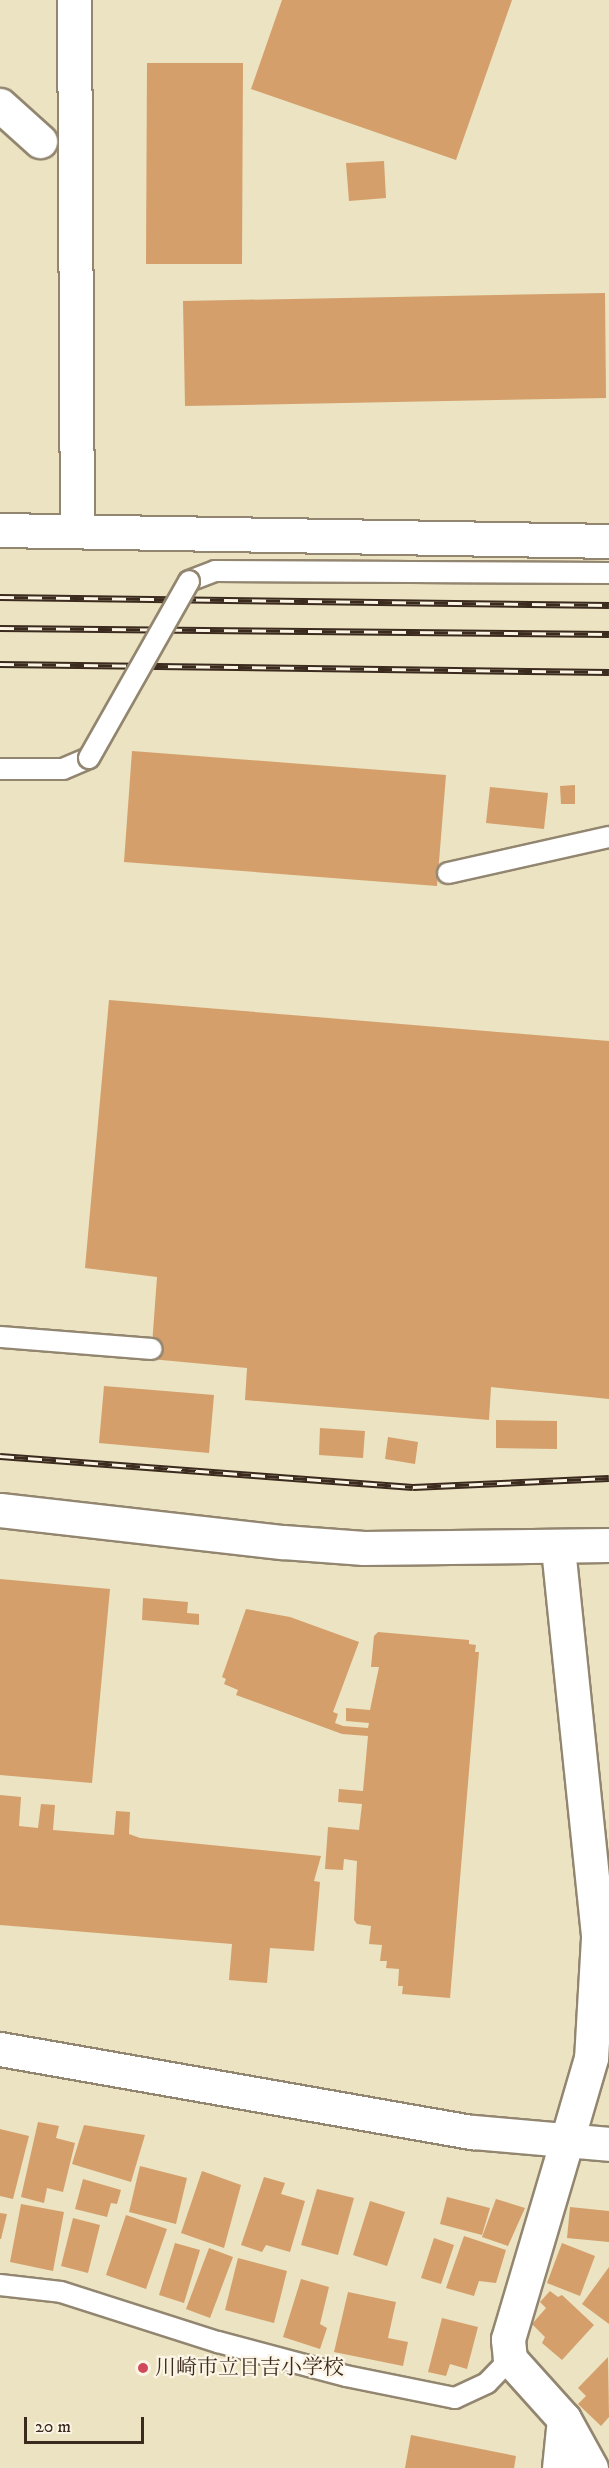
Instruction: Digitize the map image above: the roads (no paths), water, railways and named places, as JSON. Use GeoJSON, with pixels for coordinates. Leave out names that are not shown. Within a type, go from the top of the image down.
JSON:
{"type":"FeatureCollection","features":[{"type":"Feature","properties":{"kind":"street"},"geometry":{"type":"LineString","coordinates":[[74,0],[77,529]]}},
{"type":"Feature","properties":{"kind":"street"},"geometry":{"type":"LineString","coordinates":[[0,105],[40,141]]}},
{"type":"Feature","properties":{"kind":"street"},"geometry":{"type":"LineString","coordinates":[[0,530],[77,529],[104,533],[609,541]]}},
{"type":"Feature","properties":{"kind":"street"},"geometry":{"type":"LineString","coordinates":[[0,1510],[294,1543],[364,1548],[558,1548],[609,1545]]}},
{"type":"Feature","properties":{"kind":"street"},"geometry":{"type":"LineString","coordinates":[[558,1548],[598,1938],[591,2058],[508,2339],[510,2359],[564,2419],[591,2468]]}},
{"type":"Feature","properties":{"kind":"street"},"geometry":{"type":"LineString","coordinates":[[0,2049],[473,2132],[609,2144]]}},
{"type":"Feature","properties":{"kind":"street"},"geometry":{"type":"LineString","coordinates":[[559,2468],[564,2419]]}},
{"type":"Feature","properties":{"kind":"lane"},"geometry":{"type":"LineString","coordinates":[[0,769],[63,769],[89,758],[189,580],[215,571],[609,573]]}},
{"type":"Feature","properties":{"kind":"lane"},"geometry":{"type":"LineString","coordinates":[[448,873],[609,837]]}},
{"type":"Feature","properties":{"kind":"lane"},"geometry":{"type":"LineString","coordinates":[[0,1336],[152,1349]]}},
{"type":"Feature","properties":{"kind":"lane"},"geometry":{"type":"LineString","coordinates":[[0,2285],[61,2292],[218,2342],[346,2376],[455,2398],[487,2384],[510,2359]]}},
{"type":"Feature","properties":{"kind":"railway"},"geometry":{"type":"LineString","coordinates":[[0,597],[609,605]]}},
{"type":"Feature","properties":{"kind":"railway"},"geometry":{"type":"LineString","coordinates":[[0,628],[609,634]]}},
{"type":"Feature","properties":{"kind":"railway"},"geometry":{"type":"LineString","coordinates":[[0,664],[609,672]]}},
{"type":"Feature","properties":{"kind":"railway"},"geometry":{"type":"LineString","coordinates":[[0,1456],[413,1487],[609,1478]]}},
{"type":"Feature","properties":{"kind":"place","name":"川崎市立日吉小学校"},"geometry":{"type":"Point","coordinates":[143,2368]}}]}
